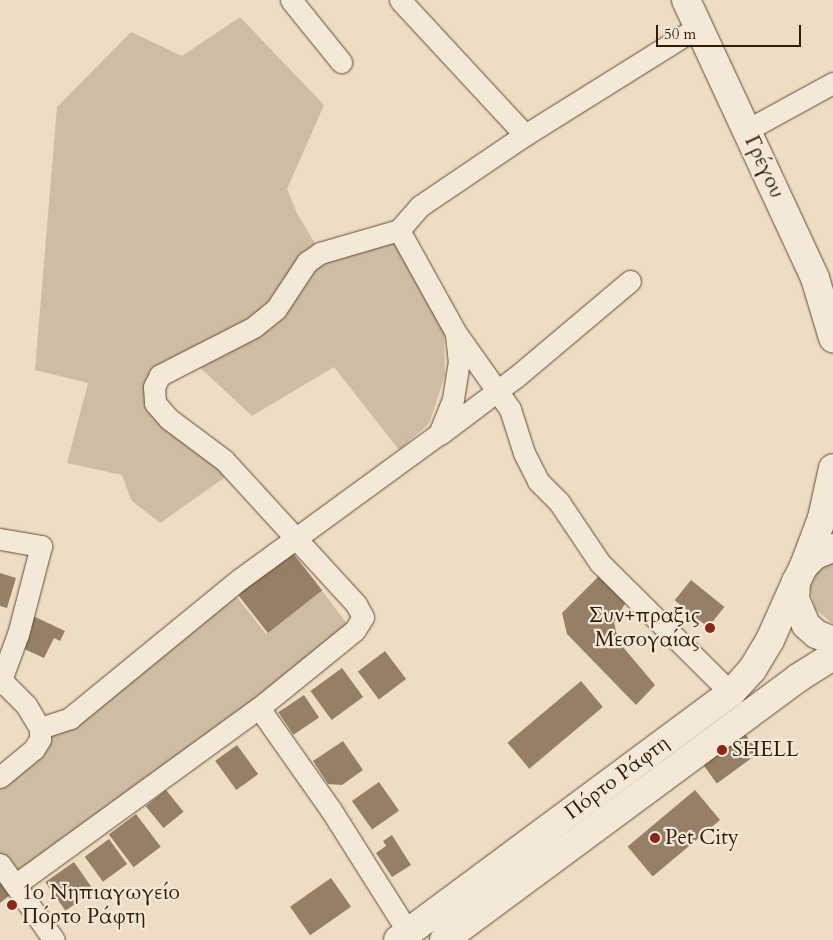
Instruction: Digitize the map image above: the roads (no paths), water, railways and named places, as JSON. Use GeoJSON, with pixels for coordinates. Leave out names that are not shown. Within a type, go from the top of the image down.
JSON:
{"type":"FeatureCollection","features":[{"type":"Feature","properties":{"kind":"main road","name":"Γρέγου"},"geometry":{"type":"LineString","coordinates":[[686,0],[815,278],[833,338]]}},
{"type":"Feature","properties":{"kind":"main road"},"geometry":{"type":"LineString","coordinates":[[833,468],[822,518],[800,574],[798,613],[816,634],[833,641]]}},
{"type":"Feature","properties":{"kind":"main road"},"geometry":{"type":"LineString","coordinates":[[833,497],[833,502]]}},
{"type":"Feature","properties":{"kind":"main road"},"geometry":{"type":"LineString","coordinates":[[800,574],[815,555],[833,548]]}},
{"type":"Feature","properties":{"kind":"main road","name":"Πόρτο Ράφτη"},"geometry":{"type":"LineString","coordinates":[[403,936],[731,693],[752,670],[770,640],[800,574]]}},
{"type":"Feature","properties":{"kind":"main road","name":"Πόρτο Ράφτη"},"geometry":{"type":"LineString","coordinates":[[444,940],[798,678],[833,656]]}},
{"type":"Feature","properties":{"kind":"street"},"geometry":{"type":"LineString","coordinates":[[291,0],[341,62]]}},
{"type":"Feature","properties":{"kind":"street"},"geometry":{"type":"LineString","coordinates":[[400,0],[525,135]]}},
{"type":"Feature","properties":{"kind":"street"},"geometry":{"type":"LineString","coordinates":[[15,885],[259,708],[355,630],[363,616],[356,604],[294,539],[224,460],[169,419],[156,403],[154,387],[160,375],[254,327],[276,309],[307,262],[320,253],[399,230],[420,206],[525,135],[698,27]]}},
{"type":"Feature","properties":{"kind":"street"},"geometry":{"type":"LineString","coordinates":[[747,130],[833,83]]}},
{"type":"Feature","properties":{"kind":"street"},"geometry":{"type":"LineString","coordinates":[[399,230],[456,333],[510,409],[524,453],[538,481],[559,502],[600,563],[731,693]]}},
{"type":"Feature","properties":{"kind":"street"},"geometry":{"type":"LineString","coordinates":[[40,728],[70,718],[294,539],[498,391],[630,281]]}},
{"type":"Feature","properties":{"kind":"street"},"geometry":{"type":"LineString","coordinates":[[439,434],[453,399],[459,363],[456,333]]}},
{"type":"Feature","properties":{"kind":"street"},"geometry":{"type":"LineString","coordinates":[[0,540],[41,546],[18,634],[0,680],[26,705],[40,728],[40,739],[34,749],[0,776]]}},
{"type":"Feature","properties":{"kind":"street"},"geometry":{"type":"LineString","coordinates":[[259,708],[331,810],[403,936]]}},
{"type":"Feature","properties":{"kind":"street"},"geometry":{"type":"LineString","coordinates":[[0,864],[54,940]]}},
{"type":"Feature","properties":{"kind":"place","name":"Συν+πραξις Μεσογαίας"},"geometry":{"type":"Point","coordinates":[710,628]}},
{"type":"Feature","properties":{"kind":"place","name":"SHELL"},"geometry":{"type":"Point","coordinates":[722,750]}},
{"type":"Feature","properties":{"kind":"place","name":"Pet City"},"geometry":{"type":"Point","coordinates":[655,838]}},
{"type":"Feature","properties":{"kind":"place","name":"1ο Νηπιαγωγείο Πόρτο Ράφτη"},"geometry":{"type":"Point","coordinates":[12,905]}}]}
